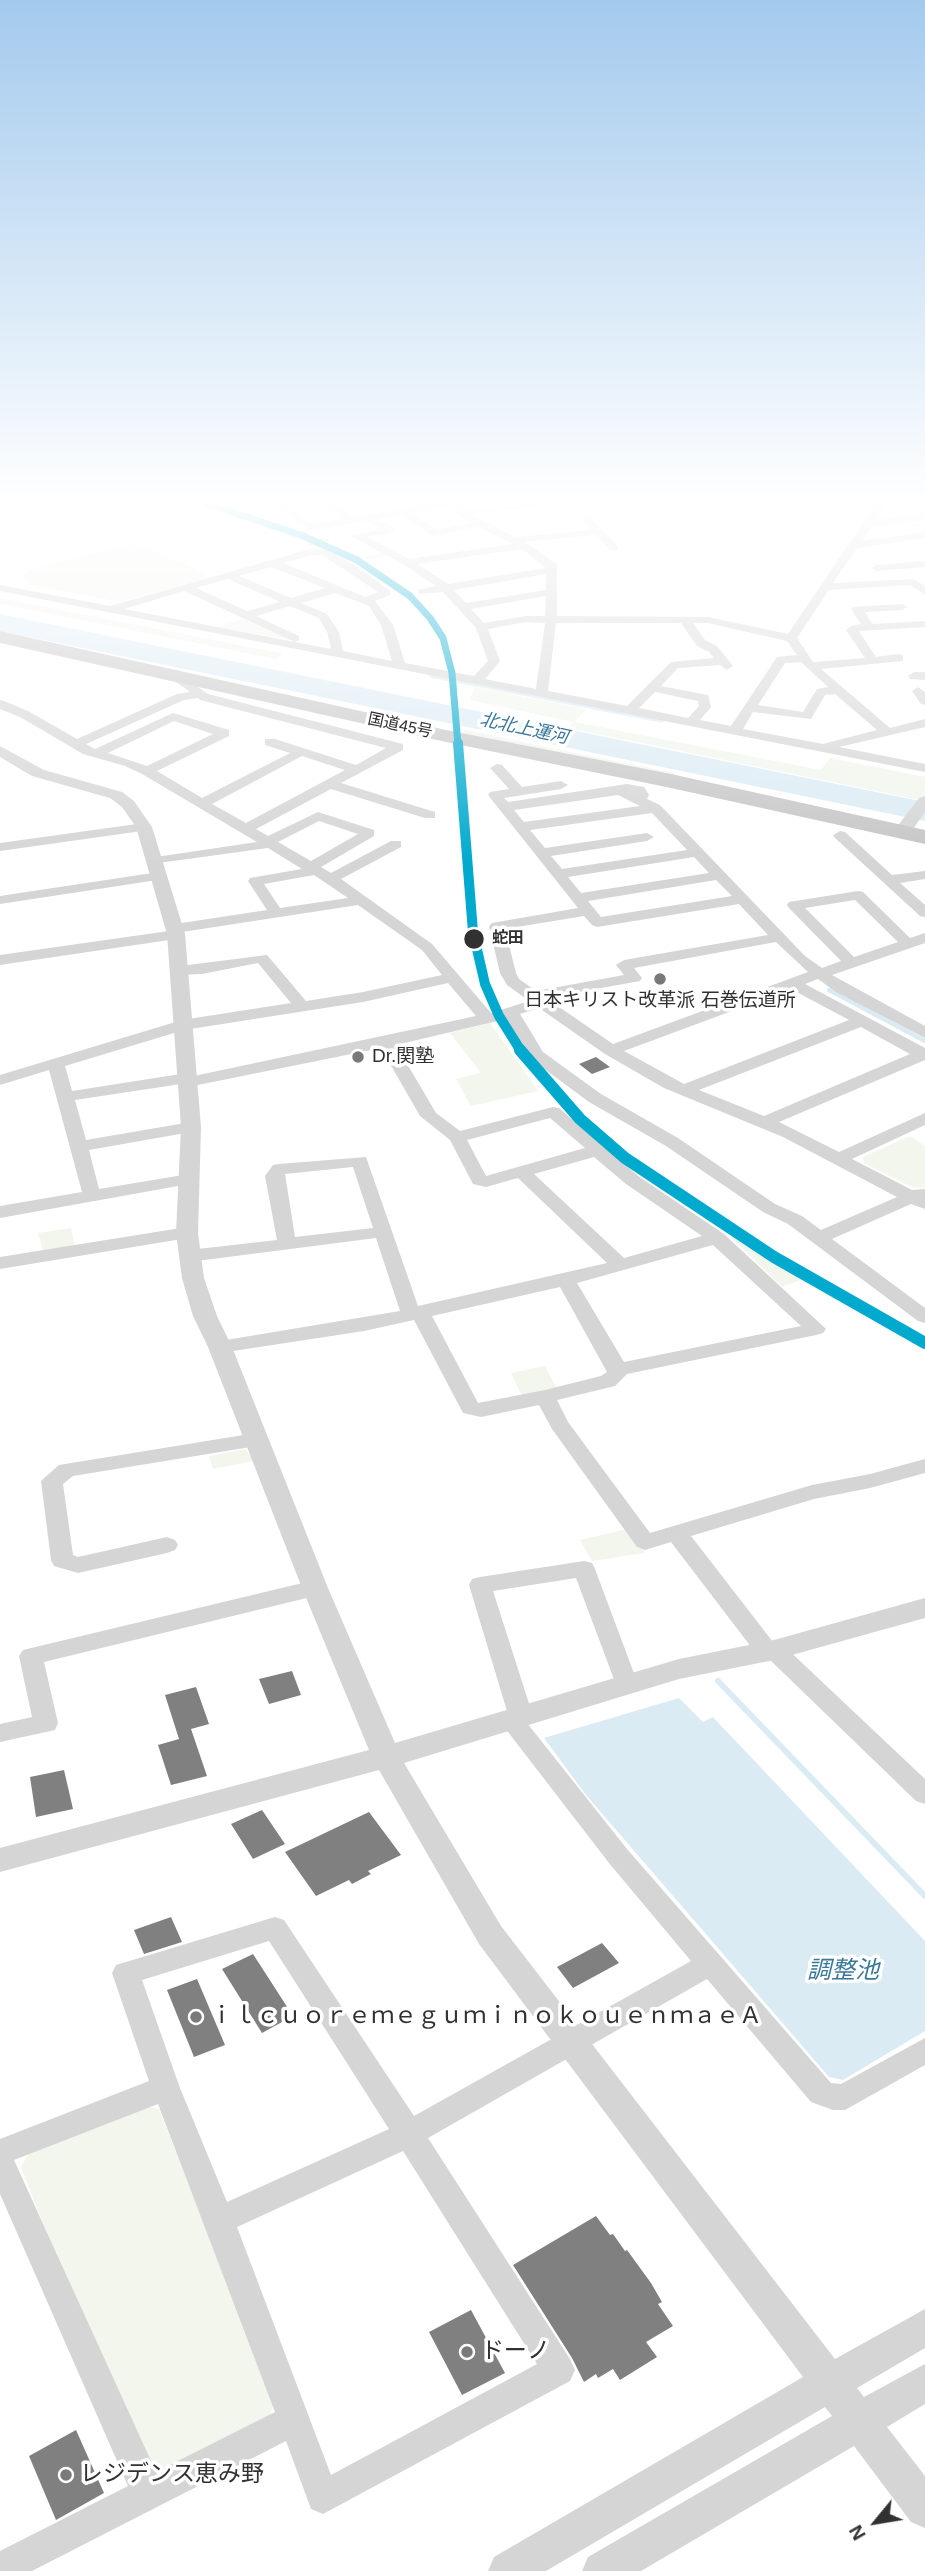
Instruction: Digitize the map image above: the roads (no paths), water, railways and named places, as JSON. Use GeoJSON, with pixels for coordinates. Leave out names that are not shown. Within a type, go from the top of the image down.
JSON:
{"type":"FeatureCollection","features":[{"type":"Feature","properties":{"kind":"highway","name":"国道45号"},"geometry":{"type":"LineString","coordinates":[[3,639],[175,674],[457,738],[912,830]]}},
{"type":"Feature","properties":{"kind":"street"},"geometry":{"type":"LineString","coordinates":[[185,624],[925,768]]}},
{"type":"Feature","properties":{"kind":"street"},"geometry":{"type":"LineString","coordinates":[[266,624],[300,641],[297,646]]}},
{"type":"Feature","properties":{"kind":"street"},"geometry":{"type":"LineString","coordinates":[[328,624],[338,654]]}},
{"type":"Feature","properties":{"kind":"street"},"geometry":{"type":"LineString","coordinates":[[386,624],[400,666]]}},
{"type":"Feature","properties":{"kind":"street"},"geometry":{"type":"LineString","coordinates":[[477,680],[494,661],[478,624]]}},
{"type":"Feature","properties":{"kind":"street"},"geometry":{"type":"LineString","coordinates":[[481,627],[498,624]]}},
{"type":"Feature","properties":{"kind":"street"},"geometry":{"type":"LineString","coordinates":[[542,693],[551,624]]}},
{"type":"Feature","properties":{"kind":"street"},"geometry":{"type":"LineString","coordinates":[[629,711],[675,665],[725,664],[713,649],[701,643],[688,624]]}},
{"type":"Feature","properties":{"kind":"street"},"geometry":{"type":"LineString","coordinates":[[726,624],[791,638],[808,662],[835,690],[887,732]]}},
{"type":"Feature","properties":{"kind":"street"},"geometry":{"type":"LineString","coordinates":[[791,638],[800,624]]}},
{"type":"Feature","properties":{"kind":"street"},"geometry":{"type":"LineString","coordinates":[[873,661],[852,629],[925,624]]}},
{"type":"Feature","properties":{"kind":"street"},"geometry":{"type":"LineString","coordinates":[[734,732],[782,660],[873,661],[899,658]]}},
{"type":"Feature","properties":{"kind":"street"},"geometry":{"type":"LineString","coordinates":[[175,674],[200,695]]}},
{"type":"Feature","properties":{"kind":"street"},"geometry":{"type":"LineString","coordinates":[[652,688],[704,698],[705,707],[691,723]]}},
{"type":"Feature","properties":{"kind":"street"},"geometry":{"type":"LineString","coordinates":[[750,708],[807,716],[821,692],[835,690]]}},
{"type":"Feature","properties":{"kind":"street"},"geometry":{"type":"LineString","coordinates":[[76,744],[181,697],[200,695],[398,747],[246,829]]}},
{"type":"Feature","properties":{"kind":"street"},"geometry":{"type":"LineString","coordinates":[[0,704],[24,714],[95,754],[130,763],[147,771],[331,879],[427,947],[487,1018]]}},
{"type":"Feature","properties":{"kind":"street"},"geometry":{"type":"LineString","coordinates":[[910,715],[925,714]]}},
{"type":"Feature","properties":{"kind":"street"},"geometry":{"type":"LineString","coordinates":[[95,754],[173,717],[224,733],[147,771]]}},
{"type":"Feature","properties":{"kind":"street"},"geometry":{"type":"LineString","coordinates":[[821,747],[925,723]]}},
{"type":"Feature","properties":{"kind":"street"},"geometry":{"type":"LineString","coordinates":[[867,736],[882,760]]}},
{"type":"Feature","properties":{"kind":"street"},"geometry":{"type":"LineString","coordinates":[[270,743],[356,769]]}},
{"type":"Feature","properties":{"kind":"street"},"geometry":{"type":"LineString","coordinates":[[201,804],[301,752]]}},
{"type":"Feature","properties":{"kind":"street"},"geometry":{"type":"LineString","coordinates":[[2,754],[38,773],[116,795],[128,804],[144,827],[175,931],[191,1127],[188,1245],[205,1316],[220,1347],[315,1588],[386,1757],[490,1935],[832,2382],[925,2508]]}},
{"type":"Feature","properties":{"kind":"street"},"geometry":{"type":"LineString","coordinates":[[497,768],[518,792]]}},
{"type":"Feature","properties":{"kind":"street"},"geometry":{"type":"LineString","coordinates":[[329,784],[430,815]]}},
{"type":"Feature","properties":{"kind":"street"},"geometry":{"type":"LineString","coordinates":[[561,785],[495,795],[597,922],[744,899]]}},
{"type":"Feature","properties":{"kind":"street"},"geometry":{"type":"LineString","coordinates":[[505,807],[622,790],[655,808],[800,959],[842,989],[925,1033]]}},
{"type":"Feature","properties":{"kind":"street"},"geometry":{"type":"LineString","coordinates":[[912,830],[925,801]]}},
{"type":"Feature","properties":{"kind":"street"},"geometry":{"type":"LineString","coordinates":[[521,827],[655,808]]}},
{"type":"Feature","properties":{"kind":"street"},"geometry":{"type":"LineString","coordinates":[[0,900],[157,869],[269,843],[318,816],[369,833],[312,869],[255,881],[276,913]]}},
{"type":"Feature","properties":{"kind":"street"},"geometry":{"type":"LineString","coordinates":[[0,846],[144,827]]}},
{"type":"Feature","properties":{"kind":"street"},"geometry":{"type":"LineString","coordinates":[[840,835],[925,913]]}},
{"type":"Feature","properties":{"kind":"street"},"geometry":{"type":"LineString","coordinates":[[542,853],[647,837]]}},
{"type":"Feature","properties":{"kind":"street"},"geometry":{"type":"LineString","coordinates":[[331,879],[396,844]]}},
{"type":"Feature","properties":{"kind":"street"},"geometry":{"type":"LineString","coordinates":[[559,874],[699,852]]}},
{"type":"Feature","properties":{"kind":"street"},"geometry":{"type":"LineString","coordinates":[[578,898],[721,875]]}},
{"type":"Feature","properties":{"kind":"street"},"geometry":{"type":"LineString","coordinates":[[888,880],[925,875]]}},
{"type":"Feature","properties":{"kind":"street"},"geometry":{"type":"LineString","coordinates":[[852,964],[794,905],[858,895],[908,944]]}},
{"type":"Feature","properties":{"kind":"street"},"geometry":{"type":"LineString","coordinates":[[0,960],[361,900]]}},
{"type":"Feature","properties":{"kind":"street"},"geometry":{"type":"LineString","coordinates":[[588,911],[497,926],[508,974],[513,982],[611,1050],[670,1084],[765,1122],[921,1197]]}},
{"type":"Feature","properties":{"kind":"street"},"geometry":{"type":"LineString","coordinates":[[64,1097],[188,1080],[386,1042],[510,1012],[537,999],[635,978],[624,965],[780,937]]}},
{"type":"Feature","properties":{"kind":"street"},"geometry":{"type":"LineString","coordinates":[[611,1050],[792,983],[925,938]]}},
{"type":"Feature","properties":{"kind":"street"},"geometry":{"type":"LineString","coordinates":[[177,970],[202,969],[262,958],[302,1007]]}},
{"type":"Feature","properties":{"kind":"street"},"geometry":{"type":"LineString","coordinates":[[0,1080],[182,1025],[302,1007],[452,977]]}},
{"type":"Feature","properties":{"kind":"street"},"geometry":{"type":"LineString","coordinates":[[792,983],[925,1054]]}},
{"type":"Feature","properties":{"kind":"street"},"geometry":{"type":"LineString","coordinates":[[510,1012],[537,1055],[585,1091],[672,1142],[819,1238],[925,1317]]}},
{"type":"Feature","properties":{"kind":"street"},"geometry":{"type":"LineString","coordinates":[[685,1089],[862,1021]]}},
{"type":"Feature","properties":{"kind":"street"},"geometry":{"type":"LineString","coordinates":[[386,1042],[429,1116],[457,1137],[479,1180],[486,1182],[595,1151]]}},
{"type":"Feature","properties":{"kind":"street"},"geometry":{"type":"LineString","coordinates":[[765,1122],[925,1054]]}},
{"type":"Feature","properties":{"kind":"street"},"geometry":{"type":"LineString","coordinates":[[56,1065],[92,1196]]}},
{"type":"Feature","properties":{"kind":"street"},"geometry":{"type":"LineString","coordinates":[[457,1137],[553,1112],[595,1151],[632,1180],[717,1238],[816,1329],[618,1370]]}},
{"type":"Feature","properties":{"kind":"street"},"geometry":{"type":"LineString","coordinates":[[838,1158],[925,1118]]}},
{"type":"Feature","properties":{"kind":"street"},"geometry":{"type":"LineString","coordinates":[[79,1146],[191,1127]]}},
{"type":"Feature","properties":{"kind":"street"},"geometry":{"type":"LineString","coordinates":[[287,1244],[274,1175],[279,1169],[360,1161],[383,1232],[415,1313],[470,1408],[481,1410],[608,1381],[617,1376],[618,1370],[566,1280]]}},
{"type":"Feature","properties":{"kind":"street"},"geometry":{"type":"LineString","coordinates":[[523,1172],[621,1266]]}},
{"type":"Feature","properties":{"kind":"street"},"geometry":{"type":"LineString","coordinates":[[0,1212],[189,1179]]}},
{"type":"Feature","properties":{"kind":"street"},"geometry":{"type":"LineString","coordinates":[[819,1238],[921,1197]]}},
{"type":"Feature","properties":{"kind":"street"},"geometry":{"type":"LineString","coordinates":[[0,1263],[188,1245],[287,1244],[383,1232]]}},
{"type":"Feature","properties":{"kind":"street"},"geometry":{"type":"LineString","coordinates":[[220,1347],[364,1325],[566,1280],[717,1238]]}},
{"type":"Feature","properties":{"kind":"street"},"geometry":{"type":"LineString","coordinates":[[545,1396],[559,1424],[645,1542],[812,1492],[870,1481],[925,1466]]}},
{"type":"Feature","properties":{"kind":"street"},"geometry":{"type":"LineString","coordinates":[[167,1545],[78,1565],[62,1560],[52,1481],[68,1470],[256,1440]]}},
{"type":"Feature","properties":{"kind":"street"},"geometry":{"type":"LineString","coordinates":[[676,1533],[770,1650],[925,1794]]}},
{"type":"Feature","properties":{"kind":"street"},"geometry":{"type":"LineString","coordinates":[[626,1684],[584,1569],[480,1586],[516,1718],[618,1856],[821,2092],[832,2097],[845,2097],[925,2050]]}},
{"type":"Feature","properties":{"kind":"street"},"geometry":{"type":"LineString","coordinates":[[0,1733],[46,1723],[31,1656],[315,1588]]}},
{"type":"Feature","properties":{"kind":"street"},"geometry":{"type":"LineString","coordinates":[[0,1860],[386,1757],[626,1684],[770,1650],[925,1608]]}},
{"type":"Feature","properties":{"kind":"street"},"geometry":{"type":"LineString","coordinates":[[275,1928],[559,2370],[323,2497],[219,2220],[166,2088],[126,1973],[275,1928]]}},
{"type":"Feature","properties":{"kind":"street"},"geometry":{"type":"LineString","coordinates":[[219,2220],[409,2134],[710,1964]]}},
{"type":"Feature","properties":{"kind":"street"},"geometry":{"type":"LineString","coordinates":[[0,2152],[166,2088]]}},
{"type":"Feature","properties":{"kind":"street"},"geometry":{"type":"LineString","coordinates":[[0,2161],[148,2493]]}},
{"type":"Feature","properties":{"kind":"street"},"geometry":{"type":"LineString","coordinates":[[508,2571],[925,2327]]}},
{"type":"Feature","properties":{"kind":"street"},"geometry":{"type":"LineString","coordinates":[[602,2571],[925,2383]]}},
{"type":"Feature","properties":{"kind":"street"},"geometry":{"type":"LineString","coordinates":[[0,2569],[295,2420]]}},
{"type":"Feature","properties":{"kind":"water","name":"北北上運河"},"geometry":{"type":"Polygon","coordinates":[[[0,624],[49,624],[925,802],[925,821],[0,631],[0,624]]]}},
{"type":"Feature","properties":{"kind":"water","name":"調整池"},"geometry":{"type":"Polygon","coordinates":[[[679,1698],[703,1722],[713,1717],[925,1941],[925,2031],[843,2080],[829,2077],[586,1795],[544,1738],[679,1698]]]}},
{"type":"Feature","properties":{"kind":"waterway"},"geometry":{"type":"LineString","coordinates":[[431,676],[662,721]]}},
{"type":"Feature","properties":{"kind":"waterway"},"geometry":{"type":"LineString","coordinates":[[829,990],[925,1041]]}},
{"type":"Feature","properties":{"kind":"waterway"},"geometry":{"type":"LineString","coordinates":[[718,1681],[925,1896]]}},
{"type":"Feature","properties":{"kind":"place","name":"蛇田"},"geometry":{"type":"Point","coordinates":[474,939]}},
{"type":"Feature","properties":{"kind":"place","name":"日本キリスト改革派 石巻伝道所"},"geometry":{"type":"Point","coordinates":[660,979]}},
{"type":"Feature","properties":{"kind":"place","name":"Dr.関塾"},"geometry":{"type":"Point","coordinates":[358,1057]}},
{"type":"Feature","properties":{"kind":"place","name":"ｉｌｃｕｏｒｅｍｅｇｕｍｉｎｏｋｏｕｅｎｍａｅＡ"},"geometry":{"type":"Point","coordinates":[196,2017]}},
{"type":"Feature","properties":{"kind":"place","name":"ドーノ"},"geometry":{"type":"Point","coordinates":[467,2352]}},
{"type":"Feature","properties":{"kind":"place","name":"レジデンス恵み野"},"geometry":{"type":"Point","coordinates":[66,2475]}}]}
